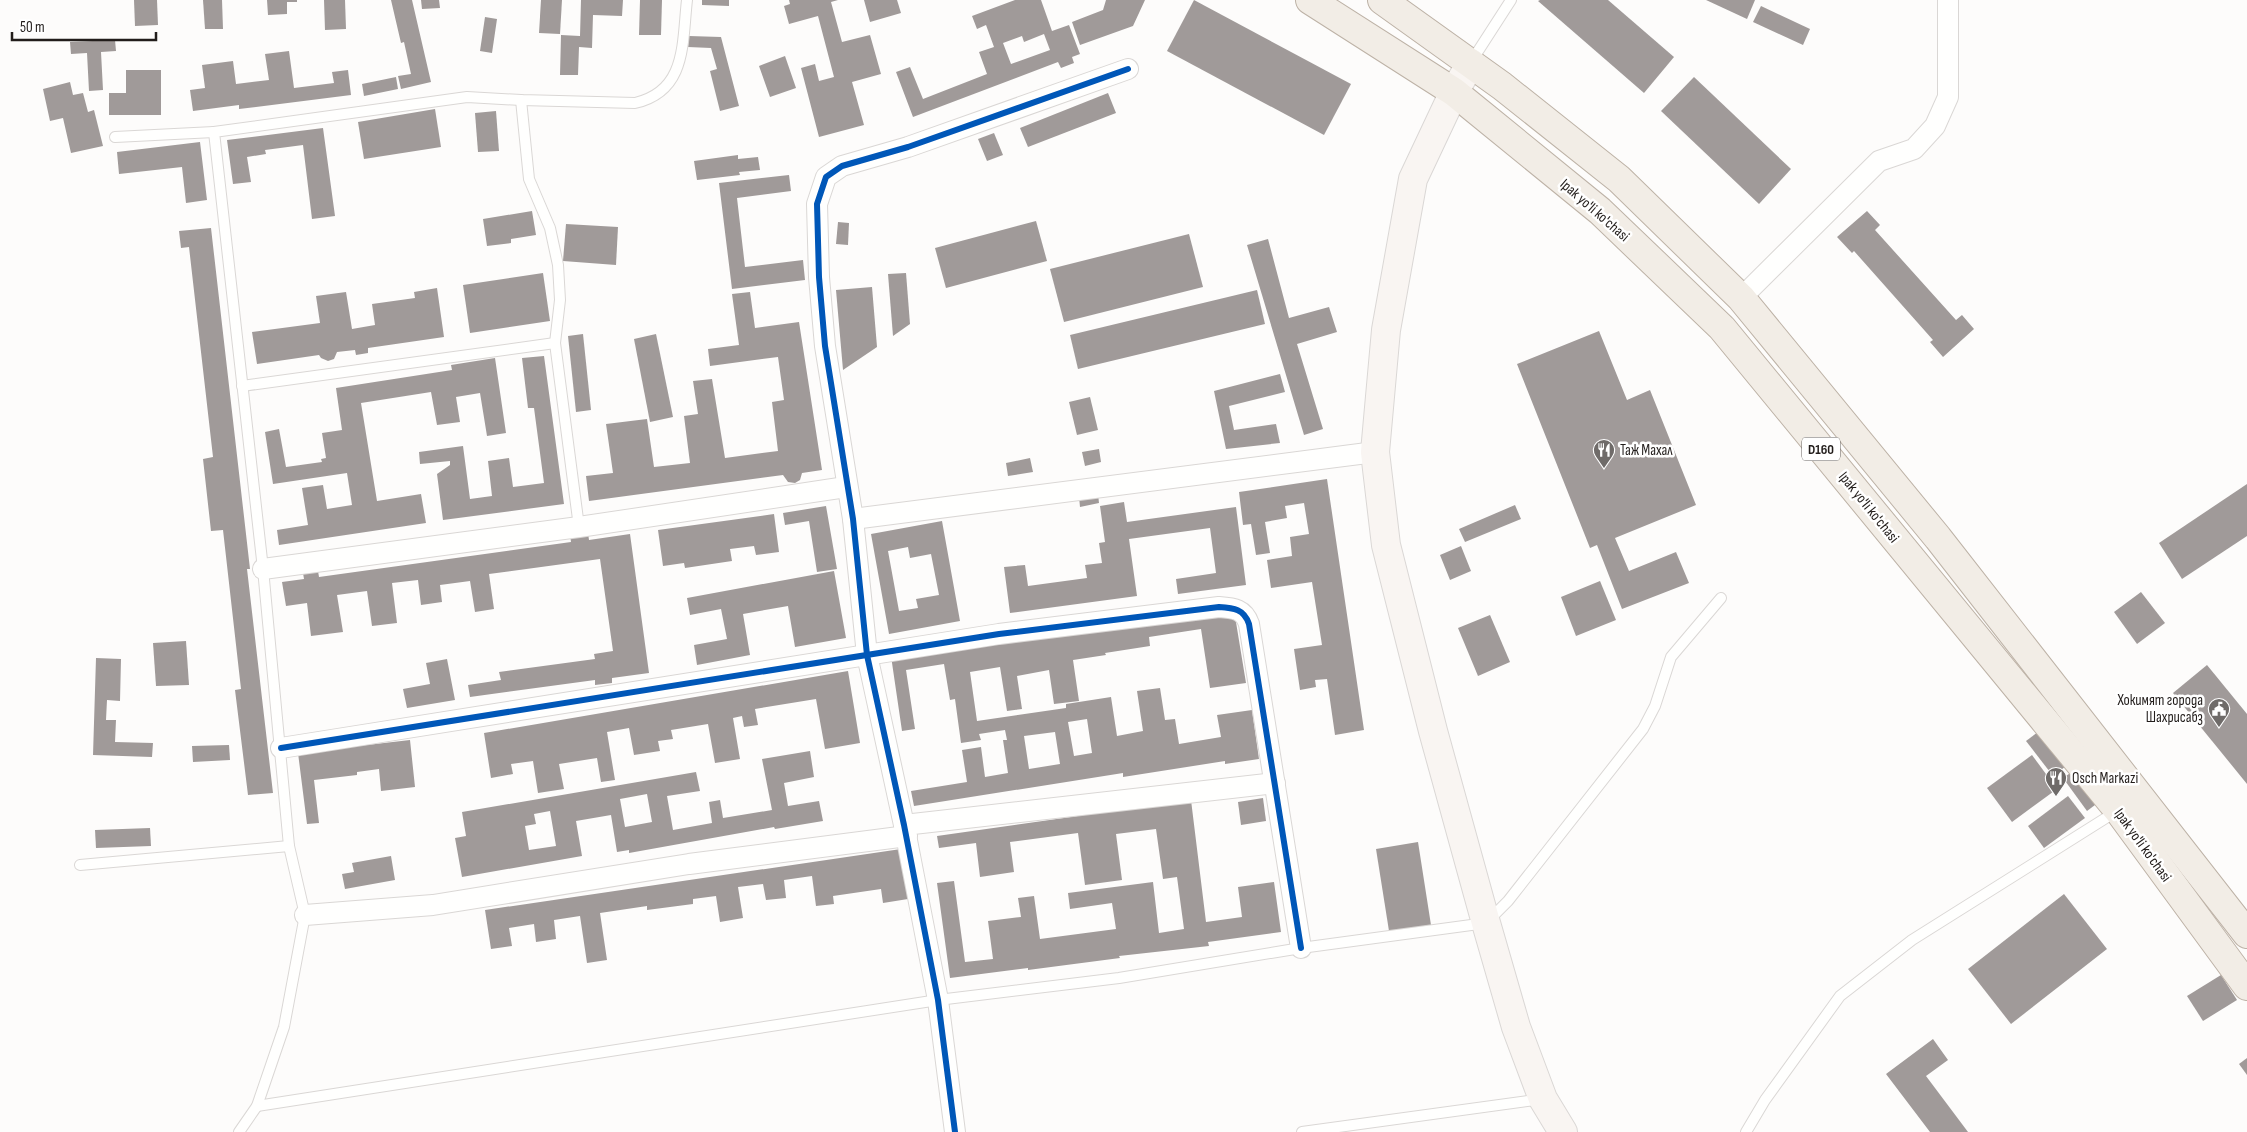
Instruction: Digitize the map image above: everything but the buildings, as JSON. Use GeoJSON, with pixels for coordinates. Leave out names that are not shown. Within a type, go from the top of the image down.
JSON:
{"type":"FeatureCollection","features":[{"type":"Feature","properties":{"kind":"main road","name":"Ipak yo'li ko'chasi"},"geometry":{"type":"LineString","coordinates":[[1310,0],[1454,92],[1600,211],[1722,328],[2118,810],[2247,986]]}},
{"type":"Feature","properties":{"kind":"main road","name":"Ipak yo'li ko'chasi"},"geometry":{"type":"LineString","coordinates":[[1382,0],[1470,62],[1619,179],[1741,298],[1938,538],[2247,934]]}},
{"type":"Feature","properties":{"kind":"main road"},"geometry":{"type":"LineString","coordinates":[[1470,62],[1412,179],[1386,330],[1375,452],[1386,546],[1433,731],[1486,923],[1509,1004],[1543,1099],[1563,1132]]}},
{"type":"Feature","properties":{"kind":"street"},"geometry":{"type":"LineString","coordinates":[[1741,298],[1879,160],[1914,149],[1934,126],[1948,96],[1948,0]]}},
{"type":"Feature","properties":{"kind":"street"},"geometry":{"type":"LineString","coordinates":[[955,1132],[938,1000],[905,830],[867,655],[853,519],[846,487],[825,346],[819,277],[818,204],[826,177],[842,166],[859,159],[908,147],[1128,69]]}},
{"type":"Feature","properties":{"kind":"street"},"geometry":{"type":"LineString","coordinates":[[853,519],[1375,452]]}},
{"type":"Feature","properties":{"kind":"street"},"geometry":{"type":"LineString","coordinates":[[262,569],[579,527],[846,487]]}},
{"type":"Feature","properties":{"kind":"street"},"geometry":{"type":"LineString","coordinates":[[281,748],[867,655],[1122,618],[1219,607],[1238,609],[1246,615],[1249,624],[1301,948]]}},
{"type":"Feature","properties":{"kind":"street"},"geometry":{"type":"LineString","coordinates":[[305,915],[433,905],[905,830],[1275,782]]}},
{"type":"Feature","properties":{"kind":"lane"},"geometry":{"type":"LineString","coordinates":[[115,137],[214,132],[467,97],[635,103],[648,100],[667,87],[680,63],[687,0]]}},
{"type":"Feature","properties":{"kind":"lane"},"geometry":{"type":"LineString","coordinates":[[1470,62],[1511,0]]}},
{"type":"Feature","properties":{"kind":"lane"},"geometry":{"type":"LineString","coordinates":[[521,100],[529,179],[550,228],[558,265],[560,300],[555,343],[579,527]]}},
{"type":"Feature","properties":{"kind":"lane"},"geometry":{"type":"LineString","coordinates":[[214,132],[281,748],[289,846],[305,915],[284,1028],[257,1106],[239,1132]]}},
{"type":"Feature","properties":{"kind":"lane"},"geometry":{"type":"LineString","coordinates":[[242,386],[555,343]]}},
{"type":"Feature","properties":{"kind":"lane"},"geometry":{"type":"LineString","coordinates":[[257,1106],[938,1000],[1119,978],[1301,948],[1486,923],[1508,901],[1643,729],[1655,706],[1671,657],[1721,598]]}},
{"type":"Feature","properties":{"kind":"lane"},"geometry":{"type":"LineString","coordinates":[[1746,1132],[1765,1100],[1840,996],[1912,940],[2118,810]]}},
{"type":"Feature","properties":{"kind":"lane"},"geometry":{"type":"LineString","coordinates":[[80,865],[289,846]]}},
{"type":"Feature","properties":{"kind":"lane"},"geometry":{"type":"LineString","coordinates":[[1302,1132],[1543,1099]]}},
{"type":"Feature","properties":{"kind":"cycle path"},"geometry":{"type":"LineString","coordinates":[[955,1132],[938,1000],[904,825],[867,655],[853,519],[825,346],[819,277],[817,204],[826,177],[842,166],[908,147],[1128,69]]}},
{"type":"Feature","properties":{"kind":"cycle path"},"geometry":{"type":"LineString","coordinates":[[281,748],[999,634],[1219,607],[1229,608],[1241,612],[1249,624],[1301,948]]}},
{"type":"Feature","properties":{"kind":"place","name":"Таж Махал"},"geometry":{"type":"Point","coordinates":[1604,469]}},
{"type":"Feature","properties":{"kind":"place","name":"Хокимят города Шахрисабз"},"geometry":{"type":"Point","coordinates":[2219,728]}},
{"type":"Feature","properties":{"kind":"place","name":"Osch Markazi"},"geometry":{"type":"Point","coordinates":[2056,797]}}]}
